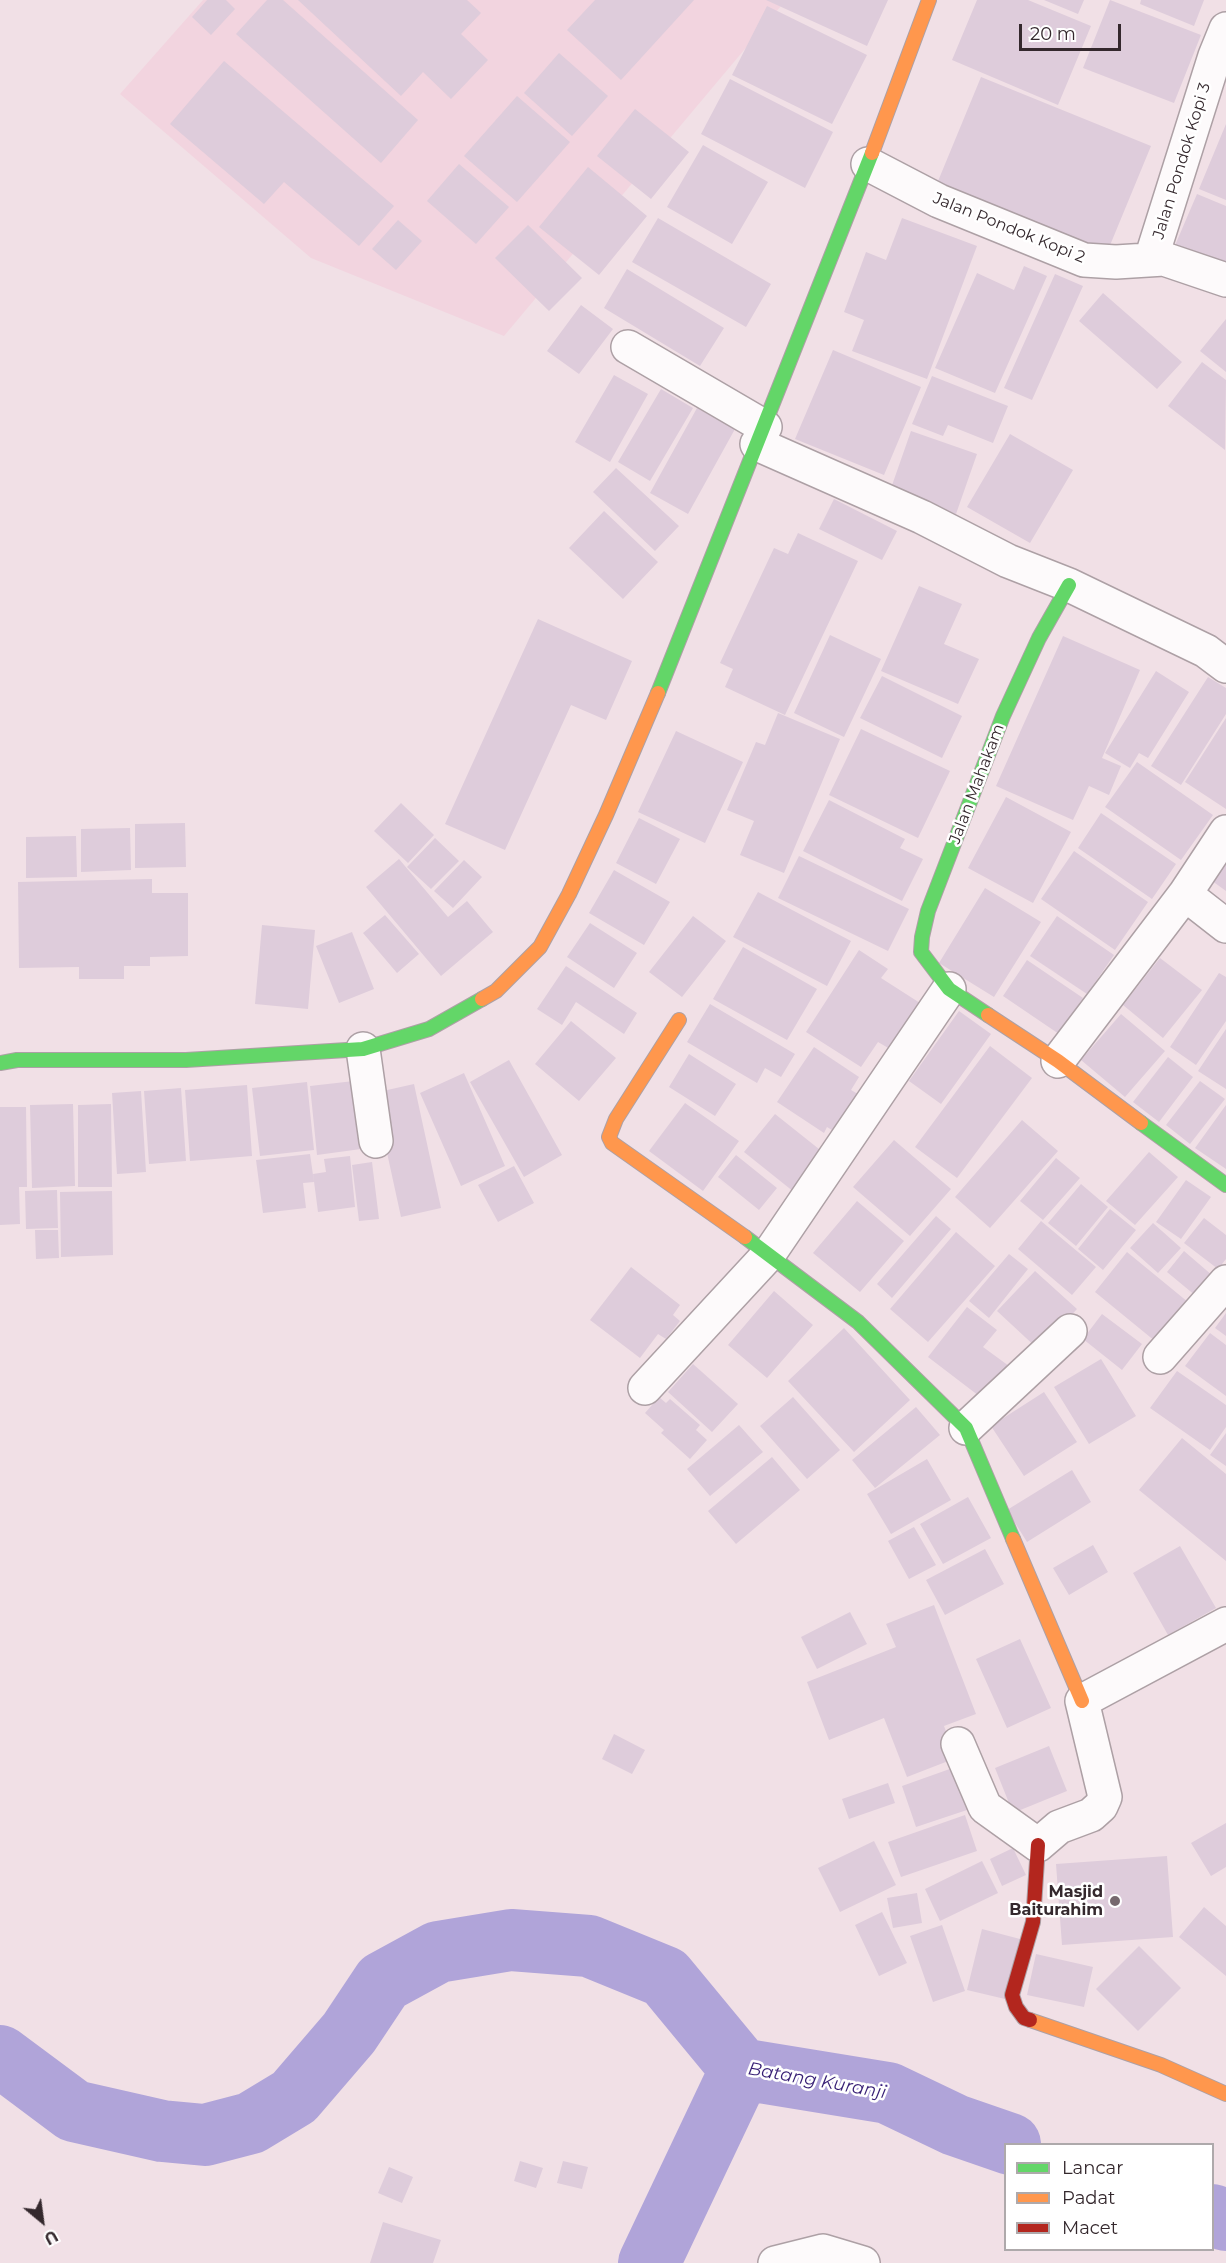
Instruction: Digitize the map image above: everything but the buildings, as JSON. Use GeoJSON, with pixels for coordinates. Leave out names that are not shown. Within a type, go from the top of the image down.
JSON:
{"type":"FeatureCollection","features":[{"type":"Feature","properties":{"kind":"street"},"geometry":{"type":"LineString","coordinates":[[0,1063],[17,1060],[186,1060],[363,1049],[429,1029],[477,1002],[496,991],[540,947],[569,894],[606,815],[677,647],[868,164],[929,0]]}},
{"type":"Feature","properties":{"kind":"street","name":"Jalan Pondok Kopi 3"},"geometry":{"type":"LineString","coordinates":[[1151,259],[1215,56],[1226,29]]}},
{"type":"Feature","properties":{"kind":"street","name":"Jalan Pondok Kopi 2"},"geometry":{"type":"LineString","coordinates":[[868,164],[939,201],[1084,260],[1116,262],[1164,259],[1226,280]]}},
{"type":"Feature","properties":{"kind":"street"},"geometry":{"type":"LineString","coordinates":[[628,347],[761,435],[1008,561],[1069,585],[1206,651],[1226,666]]}},
{"type":"Feature","properties":{"kind":"street","name":"Jalan Mahakam"},"geometry":{"type":"LineString","coordinates":[[1069,585],[1039,638],[1003,716],[928,911],[921,952],[949,988],[1058,1061],[1226,1185]]}},
{"type":"Feature","properties":{"kind":"street"},"geometry":{"type":"LineString","coordinates":[[1058,1061],[1185,894],[1226,832]]}},
{"type":"Feature","properties":{"kind":"street"},"geometry":{"type":"LineString","coordinates":[[1185,894],[1226,926]]}},
{"type":"Feature","properties":{"kind":"street"},"geometry":{"type":"LineString","coordinates":[[645,1388],[769,1254],[949,988]]}},
{"type":"Feature","properties":{"kind":"street"},"geometry":{"type":"LineString","coordinates":[[678,1020],[616,1119],[609,1137],[612,1143],[769,1254],[858,1322],[966,1428],[1082,1701],[1106,1797],[1101,1806],[1091,1815],[1059,1827],[1038,1845],[1033,1922],[1012,1995],[1017,2007],[1024,2018],[1161,2065],[1226,2094]]}},
{"type":"Feature","properties":{"kind":"street"},"geometry":{"type":"LineString","coordinates":[[363,1049],[376,1141]]}},
{"type":"Feature","properties":{"kind":"street"},"geometry":{"type":"LineString","coordinates":[[1160,1357],[1226,1282]]}},
{"type":"Feature","properties":{"kind":"street"},"geometry":{"type":"LineString","coordinates":[[966,1428],[1070,1331]]}},
{"type":"Feature","properties":{"kind":"street"},"geometry":{"type":"LineString","coordinates":[[1082,1701],[1226,1624]]}},
{"type":"Feature","properties":{"kind":"street"},"geometry":{"type":"LineString","coordinates":[[958,1744],[986,1807],[1038,1845]]}},
{"type":"Feature","properties":{"kind":"street"},"geometry":{"type":"LineString","coordinates":[[775,2263],[823,2251],[863,2263]]}},
{"type":"Feature","properties":{"kind":"shaded area"},"geometry":{"type":"Polygon","coordinates":[[[203,0],[786,0],[504,336],[311,258],[120,94],[203,0]]]}},
{"type":"Feature","properties":{"kind":"waterway","name":"Batang Kuranji"},"geometry":{"type":"LineString","coordinates":[[0,2056],[74,2111],[162,2131],[205,2135],[251,2123],[294,2097],[349,2033],[383,1982],[438,1952],[511,1940],[589,1946],[665,1977],[741,2069],[888,2093],[955,2125],[1007,2143]]}},
{"type":"Feature","properties":{"kind":"waterway"},"geometry":{"type":"LineString","coordinates":[[649,2263],[741,2069]]}},
{"type":"Feature","properties":{"kind":"waterway","name":"Batang Kuranji"},"geometry":{"type":"LineString","coordinates":[[1214,2216],[1226,2220]]}},
{"type":"Feature","properties":{"kind":"traffic: fast"},"geometry":{"type":"LineString","coordinates":[[658,693],[872,153]]}},
{"type":"Feature","properties":{"kind":"traffic: fast"},"geometry":{"type":"LineString","coordinates":[[988,1015],[949,989],[921,952],[922,937],[928,911],[1003,716],[1039,638],[1069,585]]}},
{"type":"Feature","properties":{"kind":"traffic: fast"},"geometry":{"type":"LineString","coordinates":[[0,1063],[17,1060],[186,1060],[363,1049],[429,1029],[482,999]]}},
{"type":"Feature","properties":{"kind":"traffic: fast"},"geometry":{"type":"LineString","coordinates":[[1141,1123],[1226,1185]]}},
{"type":"Feature","properties":{"kind":"traffic: fast"},"geometry":{"type":"LineString","coordinates":[[745,1237],[858,1322],[966,1428],[1013,1539]]}},
{"type":"Feature","properties":{"kind":"traffic: slow"},"geometry":{"type":"LineString","coordinates":[[872,153],[929,0]]}},
{"type":"Feature","properties":{"kind":"traffic: slow"},"geometry":{"type":"LineString","coordinates":[[482,999],[496,991],[540,947],[569,894],[606,815],[658,693]]}},
{"type":"Feature","properties":{"kind":"traffic: slow"},"geometry":{"type":"LineString","coordinates":[[988,1015],[1058,1061],[1141,1123]]}},
{"type":"Feature","properties":{"kind":"traffic: slow"},"geometry":{"type":"LineString","coordinates":[[679,1020],[616,1119],[609,1137],[612,1143],[745,1237]]}},
{"type":"Feature","properties":{"kind":"traffic: slow"},"geometry":{"type":"LineString","coordinates":[[1013,1539],[1082,1701]]}},
{"type":"Feature","properties":{"kind":"traffic: slow"},"geometry":{"type":"LineString","coordinates":[[1030,2020],[1161,2065],[1226,2094]]}},
{"type":"Feature","properties":{"kind":"traffic: jam"},"geometry":{"type":"LineString","coordinates":[[1030,2020],[1024,2018],[1016,2007],[1012,1995],[1033,1922],[1038,1845]]}},
{"type":"Feature","properties":{"kind":"place","name":"Masjid Baiturahim"},"geometry":{"type":"Point","coordinates":[1115,1901]}}]}
